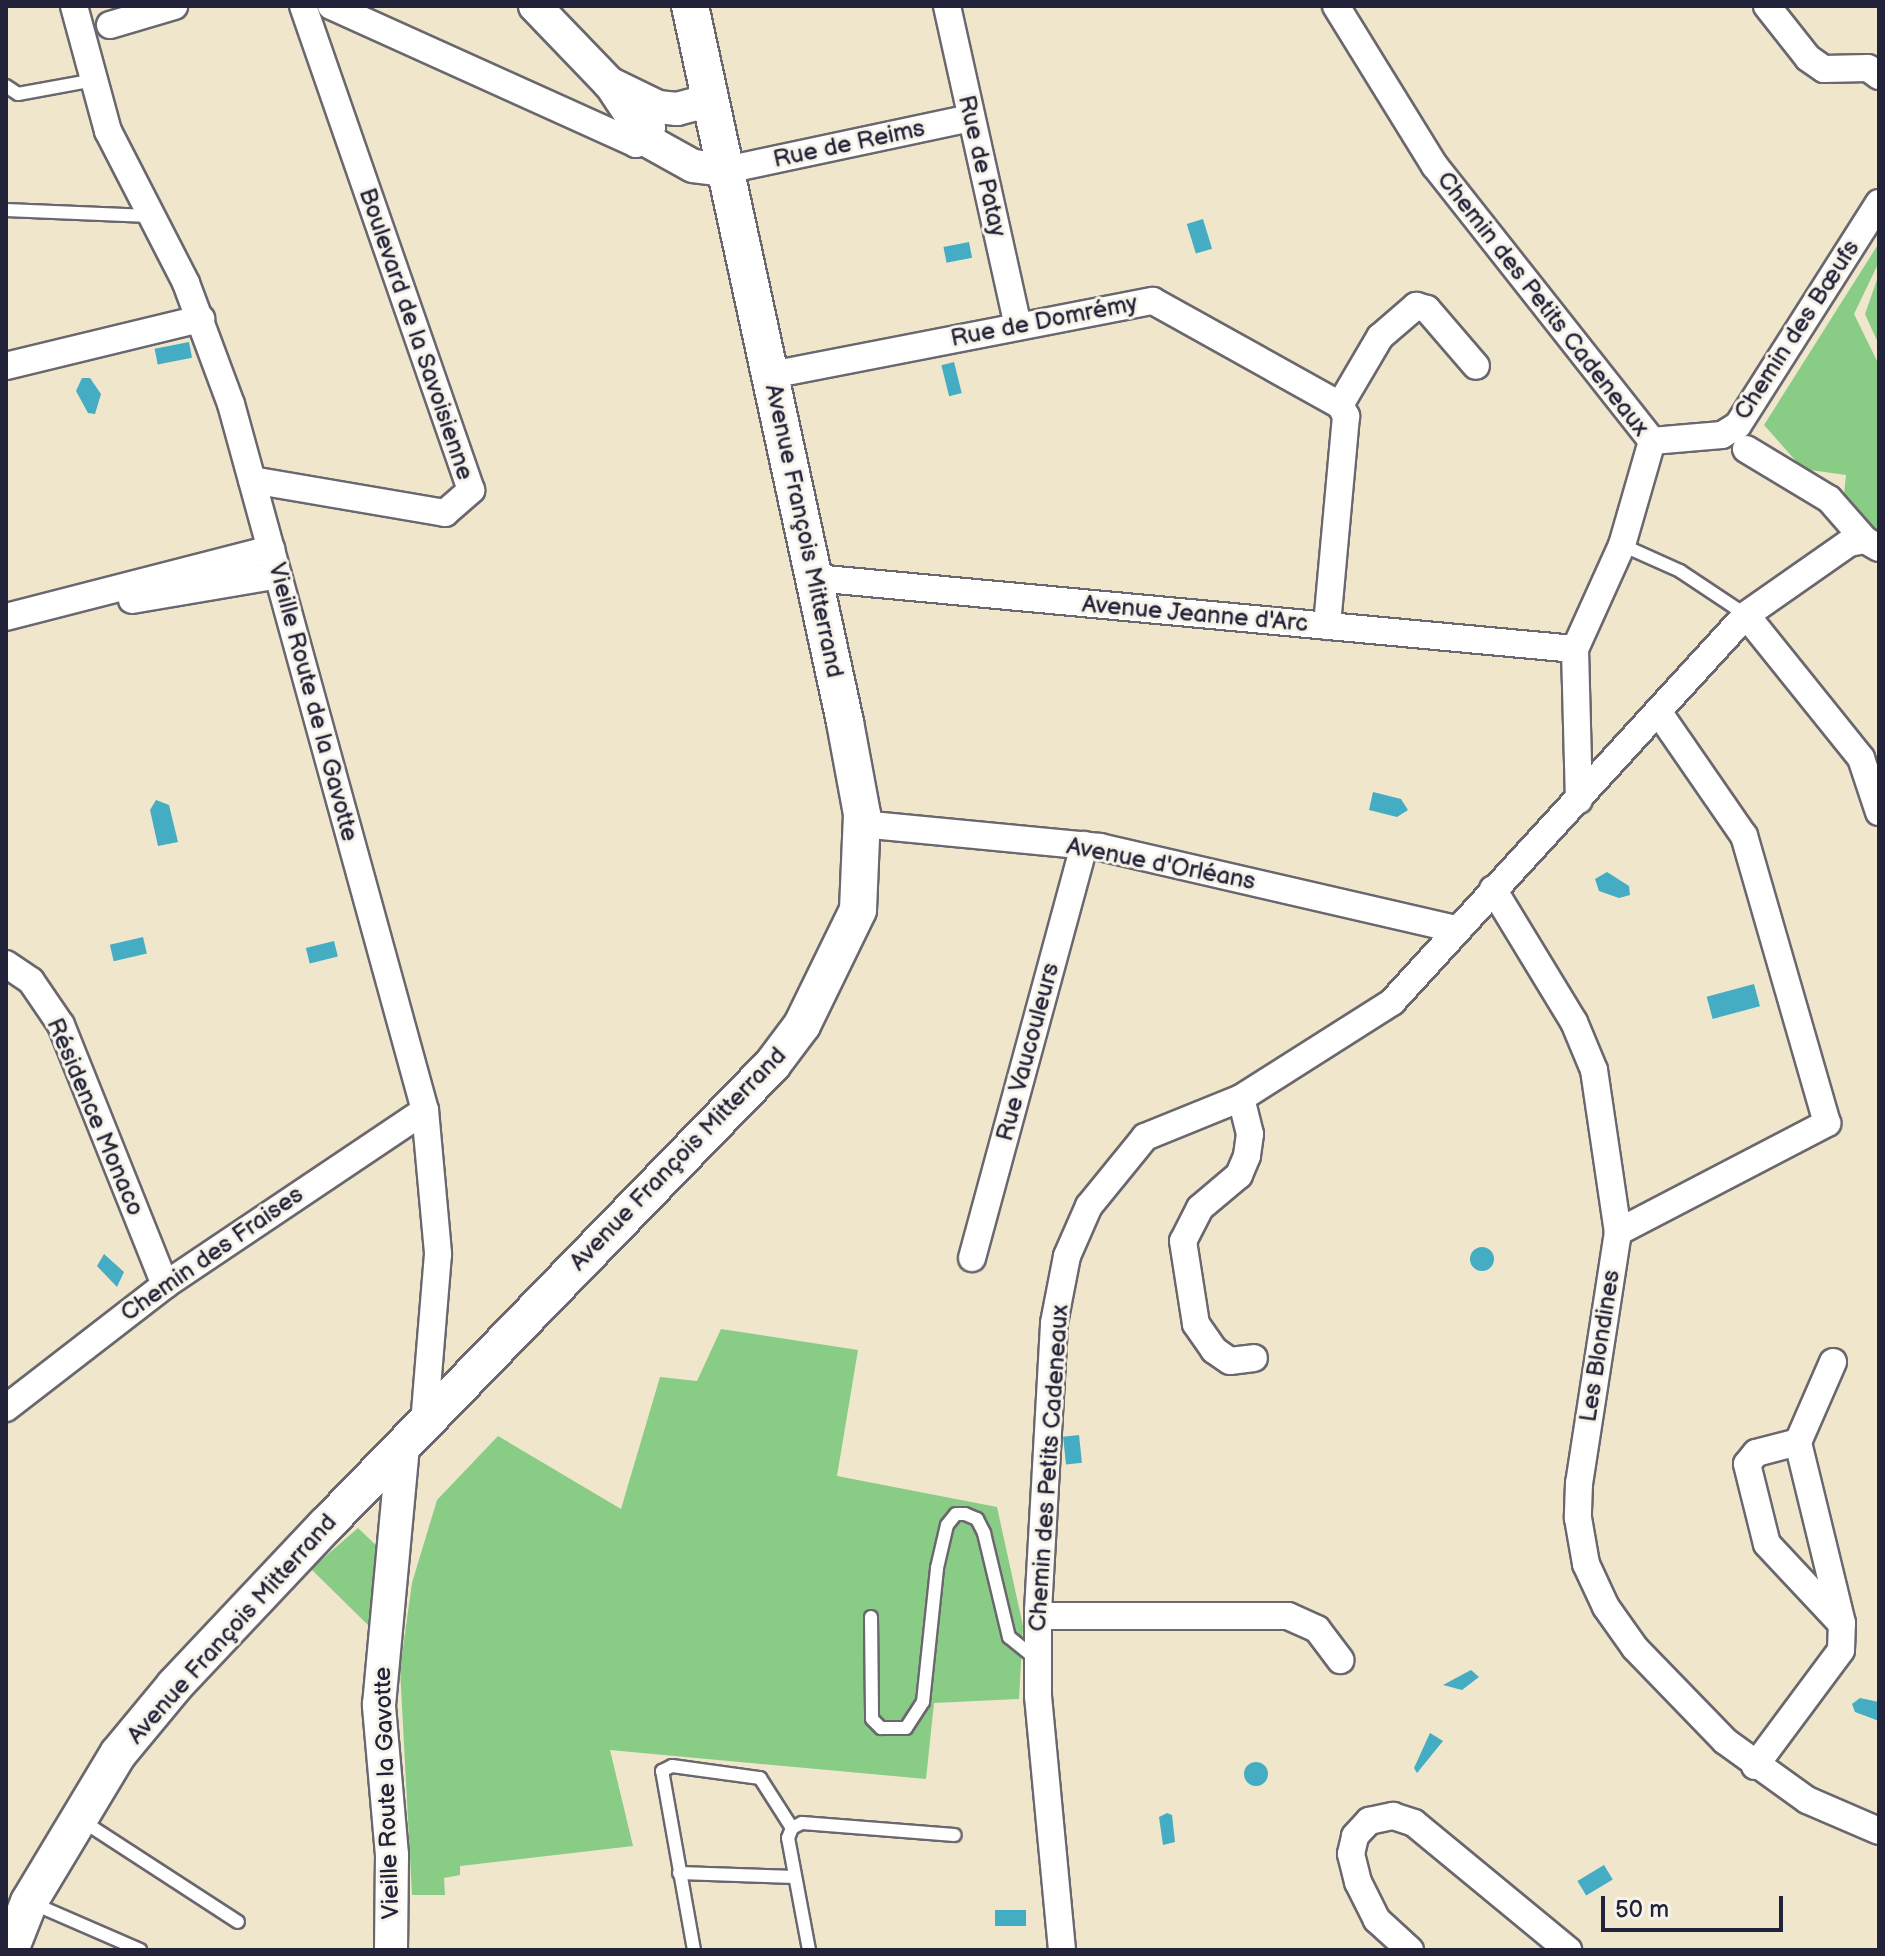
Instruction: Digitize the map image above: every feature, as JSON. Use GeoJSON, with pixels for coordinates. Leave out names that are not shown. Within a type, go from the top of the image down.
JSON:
{"type":"FeatureCollection","features":[{"type":"Feature","properties":{"kind":"main road","name":"Avenue François Mitterrand"},"geometry":{"type":"LineString","coordinates":[[10,1950],[29,1902],[118,1754],[175,1685],[413,1434],[772,1065],[802,1025],[858,910],[861,824],[815,578],[690,6]]}},
{"type":"Feature","properties":{"kind":"street","name":"Vieille Route de la Gavotte"},"geometry":{"type":"LineString","coordinates":[[74,6],[108,131],[201,319],[254,487],[425,1110],[438,1254],[413,1434]]}},
{"type":"Feature","properties":{"kind":"street"},"geometry":{"type":"LineString","coordinates":[[110,25],[174,6]]}},
{"type":"Feature","properties":{"kind":"street","name":"Boulevard de la Savoisienne"},"geometry":{"type":"LineString","coordinates":[[254,487],[445,513],[471,490],[303,6]]}},
{"type":"Feature","properties":{"kind":"street"},"geometry":{"type":"LineString","coordinates":[[331,6],[636,144],[648,141]]}},
{"type":"Feature","properties":{"kind":"street"},"geometry":{"type":"LineString","coordinates":[[535,6],[609,83],[648,141],[693,166],[726,170]]}},
{"type":"Feature","properties":{"kind":"street","name":"Rue de Patay"},"geometry":{"type":"LineString","coordinates":[[947,6],[1018,326]]}},
{"type":"Feature","properties":{"kind":"street","name":"Chemin des Petits Cadeneaux"},"geometry":{"type":"LineString","coordinates":[[1062,1950],[1038,1661],[1038,1616],[1054,1323],[1067,1256],[1089,1206],[1145,1137],[1241,1098],[1392,1002],[1493,889],[1579,800],[1575,649],[1622,545],[1652,441],[1435,166],[1336,6]]}},
{"type":"Feature","properties":{"kind":"street"},"geometry":{"type":"LineString","coordinates":[[1767,6],[1808,58],[1824,69],[1868,68],[1879,76]]}},
{"type":"Feature","properties":{"kind":"street"},"geometry":{"type":"LineString","coordinates":[[609,83],[658,107],[677,109],[711,100]]}},
{"type":"Feature","properties":{"kind":"street"},"geometry":{"type":"LineString","coordinates":[[648,141],[658,107]]}},
{"type":"Feature","properties":{"kind":"street","name":"Rue de Reims"},"geometry":{"type":"LineString","coordinates":[[726,170],[971,118]]}},
{"type":"Feature","properties":{"kind":"street","name":"Chemin des Bœufs"},"geometry":{"type":"LineString","coordinates":[[1652,441],[1722,435],[1738,425],[1879,203]]}},
{"type":"Feature","properties":{"kind":"street","name":"Rue de Domrémy"},"geometry":{"type":"LineString","coordinates":[[771,375],[1153,301],[1340,405]]}},
{"type":"Feature","properties":{"kind":"street"},"geometry":{"type":"LineString","coordinates":[[1327,626],[1346,416],[1340,405],[1380,337],[1416,306],[1427,309],[1476,366]]}},
{"type":"Feature","properties":{"kind":"street"},"geometry":{"type":"LineString","coordinates":[[6,366],[201,319]]}},
{"type":"Feature","properties":{"kind":"street"},"geometry":{"type":"LineString","coordinates":[[1746,449],[1829,499],[1872,544]]}},
{"type":"Feature","properties":{"kind":"street"},"geometry":{"type":"LineString","coordinates":[[254,487],[401,521]]}},
{"type":"Feature","properties":{"kind":"street"},"geometry":{"type":"LineString","coordinates":[[1579,800],[1746,615],[1830,554],[1872,544]]}},
{"type":"Feature","properties":{"kind":"street"},"geometry":{"type":"LineString","coordinates":[[15,624],[271,549]]}},
{"type":"Feature","properties":{"kind":"street"},"geometry":{"type":"LineString","coordinates":[[15,624],[278,575]]}},
{"type":"Feature","properties":{"kind":"street","name":"Avenue Jeanne d'Arc"},"geometry":{"type":"LineString","coordinates":[[815,578],[1575,649]]}},
{"type":"Feature","properties":{"kind":"street"},"geometry":{"type":"LineString","coordinates":[[1746,615],[1861,758],[1879,812]]}},
{"type":"Feature","properties":{"kind":"street"},"geometry":{"type":"LineString","coordinates":[[1618,1232],[1827,1123],[1744,836],[1659,713]]}},
{"type":"Feature","properties":{"kind":"street","name":"Avenue d'Orléans"},"geometry":{"type":"LineString","coordinates":[[861,824],[1084,845],[1456,929]]}},
{"type":"Feature","properties":{"kind":"street","name":"Rue Vaucouleurs"},"geometry":{"type":"LineString","coordinates":[[972,1258],[1084,845]]}},
{"type":"Feature","properties":{"kind":"street","name":"Les Blondines"},"geometry":{"type":"LineString","coordinates":[[1493,889],[1574,1022],[1594,1070],[1618,1232],[1579,1483],[1578,1518],[1586,1564],[1606,1607],[1635,1648],[1674,1693],[1755,1766],[1807,1800],[1879,1831]]}},
{"type":"Feature","properties":{"kind":"street","name":"Résidence Monaco"},"geometry":{"type":"LineString","coordinates":[[6,964],[31,981],[61,1025],[165,1285]]}},
{"type":"Feature","properties":{"kind":"street"},"geometry":{"type":"LineString","coordinates":[[1241,1098],[1250,1134],[1247,1156],[1239,1175],[1200,1208],[1183,1241],[1196,1324],[1214,1350],[1230,1361],[1254,1358]]}},
{"type":"Feature","properties":{"kind":"street","name":"Chemin des Fraises"},"geometry":{"type":"LineString","coordinates":[[6,1408],[165,1285],[425,1110]]}},
{"type":"Feature","properties":{"kind":"street"},"geometry":{"type":"LineString","coordinates":[[1755,1766],[1841,1650],[1842,1623],[1798,1442],[1833,1362]]}},
{"type":"Feature","properties":{"kind":"street","name":"Vieille Route la Gavotte"},"geometry":{"type":"LineString","coordinates":[[391,1950],[392,1855],[379,1705],[392,1541],[413,1434]]}},
{"type":"Feature","properties":{"kind":"street"},"geometry":{"type":"LineString","coordinates":[[1798,1442],[1756,1453],[1747,1464],[1750,1477],[1767,1544],[1842,1623]]}},
{"type":"Feature","properties":{"kind":"street","name":"Vieille Route la Gavotte"},"geometry":{"type":"LineString","coordinates":[[372,1479],[392,1541]]}},
{"type":"Feature","properties":{"kind":"street"},"geometry":{"type":"LineString","coordinates":[[1038,1616],[1288,1616],[1317,1629],[1340,1660]]}},
{"type":"Feature","properties":{"kind":"street"},"geometry":{"type":"LineString","coordinates":[[1410,1950],[1377,1920],[1358,1882],[1351,1854],[1355,1836],[1369,1821],[1393,1816],[1414,1823],[1568,1950]]}},
{"type":"Feature","properties":{"kind":"lane"},"geometry":{"type":"LineString","coordinates":[[6,86],[18,94],[94,80]]}},
{"type":"Feature","properties":{"kind":"lane"},"geometry":{"type":"LineString","coordinates":[[6,210],[149,216]]}},
{"type":"Feature","properties":{"kind":"lane"},"geometry":{"type":"LineString","coordinates":[[1622,545],[1680,571],[1746,615]]}},
{"type":"Feature","properties":{"kind":"lane"},"geometry":{"type":"LineString","coordinates":[[871,1617],[872,1719],[881,1728],[906,1728],[923,1702],[937,1568],[947,1525],[956,1514],[965,1514],[977,1519],[984,1533],[1009,1637],[1038,1661]]}},
{"type":"Feature","properties":{"kind":"lane"},"geometry":{"type":"LineString","coordinates":[[694,1950],[662,1771],[672,1766],[760,1778],[792,1828]]}},
{"type":"Feature","properties":{"kind":"lane"},"geometry":{"type":"LineString","coordinates":[[79,1818],[238,1922]]}},
{"type":"Feature","properties":{"kind":"lane"},"geometry":{"type":"LineString","coordinates":[[809,1950],[788,1838],[792,1828],[802,1823],[955,1835]]}},
{"type":"Feature","properties":{"kind":"lane"},"geometry":{"type":"LineString","coordinates":[[679,1873],[795,1877]]}},
{"type":"Feature","properties":{"kind":"lane"},"geometry":{"type":"LineString","coordinates":[[29,1902],[140,1950]]}},
{"type":"Feature","properties":{"kind":"green space"},"geometry":{"type":"Polygon","coordinates":[[[1879,243],[1879,262],[1854,314],[1879,365],[1879,535],[1843,505],[1846,475],[1803,469],[1764,425],[1879,243]]]}},
{"type":"Feature","properties":{"kind":"green space"},"geometry":{"type":"Polygon","coordinates":[[[1879,274],[1879,345],[1865,314],[1879,274]]]}},
{"type":"Feature","properties":{"kind":"green space"},"geometry":{"type":"Polygon","coordinates":[[[721,1329],[858,1350],[837,1476],[997,1507],[1023,1626],[1019,1699],[934,1703],[926,1779],[610,1750],[633,1846],[460,1866],[460,1875],[444,1878],[445,1895],[412,1895],[400,1669],[412,1583],[437,1500],[498,1436],[621,1509],[660,1377],[697,1381],[721,1329]]]}},
{"type":"Feature","properties":{"kind":"green space"},"geometry":{"type":"Polygon","coordinates":[[[358,1528],[380,1549],[370,1627],[311,1569],[358,1528]]]}},
{"type":"Feature","properties":{"kind":"water"},"geometry":{"type":"Polygon","coordinates":[[[1203,219],[1212,249],[1196,254],[1187,224],[1203,219]]]}},
{"type":"Feature","properties":{"kind":"water"},"geometry":{"type":"Polygon","coordinates":[[[969,242],[972,258],[947,263],[943,247],[969,242]]]}},
{"type":"Feature","properties":{"kind":"water"},"geometry":{"type":"Polygon","coordinates":[[[189,342],[192,358],[158,364],[155,349],[189,342]]]}},
{"type":"Feature","properties":{"kind":"water"},"geometry":{"type":"Polygon","coordinates":[[[954,362],[962,393],[949,396],[941,365],[954,362]]]}},
{"type":"Feature","properties":{"kind":"water"},"geometry":{"type":"Polygon","coordinates":[[[82,378],[90,378],[101,394],[95,414],[88,413],[76,391],[82,378]]]}},
{"type":"Feature","properties":{"kind":"water"},"geometry":{"type":"Polygon","coordinates":[[[1373,792],[1401,799],[1408,810],[1397,817],[1369,810],[1373,792]]]}},
{"type":"Feature","properties":{"kind":"water"},"geometry":{"type":"Polygon","coordinates":[[[156,800],[169,805],[178,842],[158,846],[150,810],[156,800]]]}},
{"type":"Feature","properties":{"kind":"water"},"geometry":{"type":"Polygon","coordinates":[[[1607,872],[1629,886],[1630,895],[1619,898],[1599,891],[1595,879],[1607,872]]]}},
{"type":"Feature","properties":{"kind":"water"},"geometry":{"type":"Polygon","coordinates":[[[143,937],[147,954],[114,961],[110,945],[143,937]]]}},
{"type":"Feature","properties":{"kind":"water"},"geometry":{"type":"Polygon","coordinates":[[[334,941],[338,957],[310,964],[306,948],[334,941]]]}},
{"type":"Feature","properties":{"kind":"water"},"geometry":{"type":"Polygon","coordinates":[[[1754,984],[1760,1006],[1713,1019],[1707,997],[1754,984]]]}},
{"type":"Feature","properties":{"kind":"water"},"geometry":{"type":"Polygon","coordinates":[[[1482,1247],[1490,1251],[1494,1259],[1490,1267],[1482,1271],[1474,1267],[1470,1259],[1474,1251],[1482,1247]]]}},
{"type":"Feature","properties":{"kind":"water"},"geometry":{"type":"Polygon","coordinates":[[[104,1254],[124,1272],[117,1287],[97,1266],[104,1254]]]}},
{"type":"Feature","properties":{"kind":"water"},"geometry":{"type":"Polygon","coordinates":[[[1079,1435],[1082,1463],[1066,1465],[1063,1437],[1079,1435]]]}},
{"type":"Feature","properties":{"kind":"water"},"geometry":{"type":"Polygon","coordinates":[[[1471,1670],[1479,1677],[1462,1690],[1443,1685],[1471,1670]]]}},
{"type":"Feature","properties":{"kind":"water"},"geometry":{"type":"Polygon","coordinates":[[[1860,1698],[1879,1702],[1879,1721],[1855,1712],[1852,1704],[1860,1698]]]}},
{"type":"Feature","properties":{"kind":"water"},"geometry":{"type":"Polygon","coordinates":[[[1430,1733],[1443,1741],[1417,1773],[1414,1768],[1430,1733]]]}},
{"type":"Feature","properties":{"kind":"water"},"geometry":{"type":"Polygon","coordinates":[[[1256,1762],[1267,1769],[1268,1774],[1261,1785],[1256,1786],[1245,1779],[1244,1774],[1251,1763],[1256,1762]]]}},
{"type":"Feature","properties":{"kind":"water"},"geometry":{"type":"Polygon","coordinates":[[[1167,1813],[1172,1815],[1175,1842],[1163,1845],[1159,1817],[1167,1813]]]}},
{"type":"Feature","properties":{"kind":"water"},"geometry":{"type":"Polygon","coordinates":[[[1604,1865],[1613,1880],[1586,1896],[1577,1881],[1604,1865]]]}},
{"type":"Feature","properties":{"kind":"water"},"geometry":{"type":"Polygon","coordinates":[[[995,1910],[1026,1910],[1026,1926],[995,1926],[995,1910]]]}}]}
